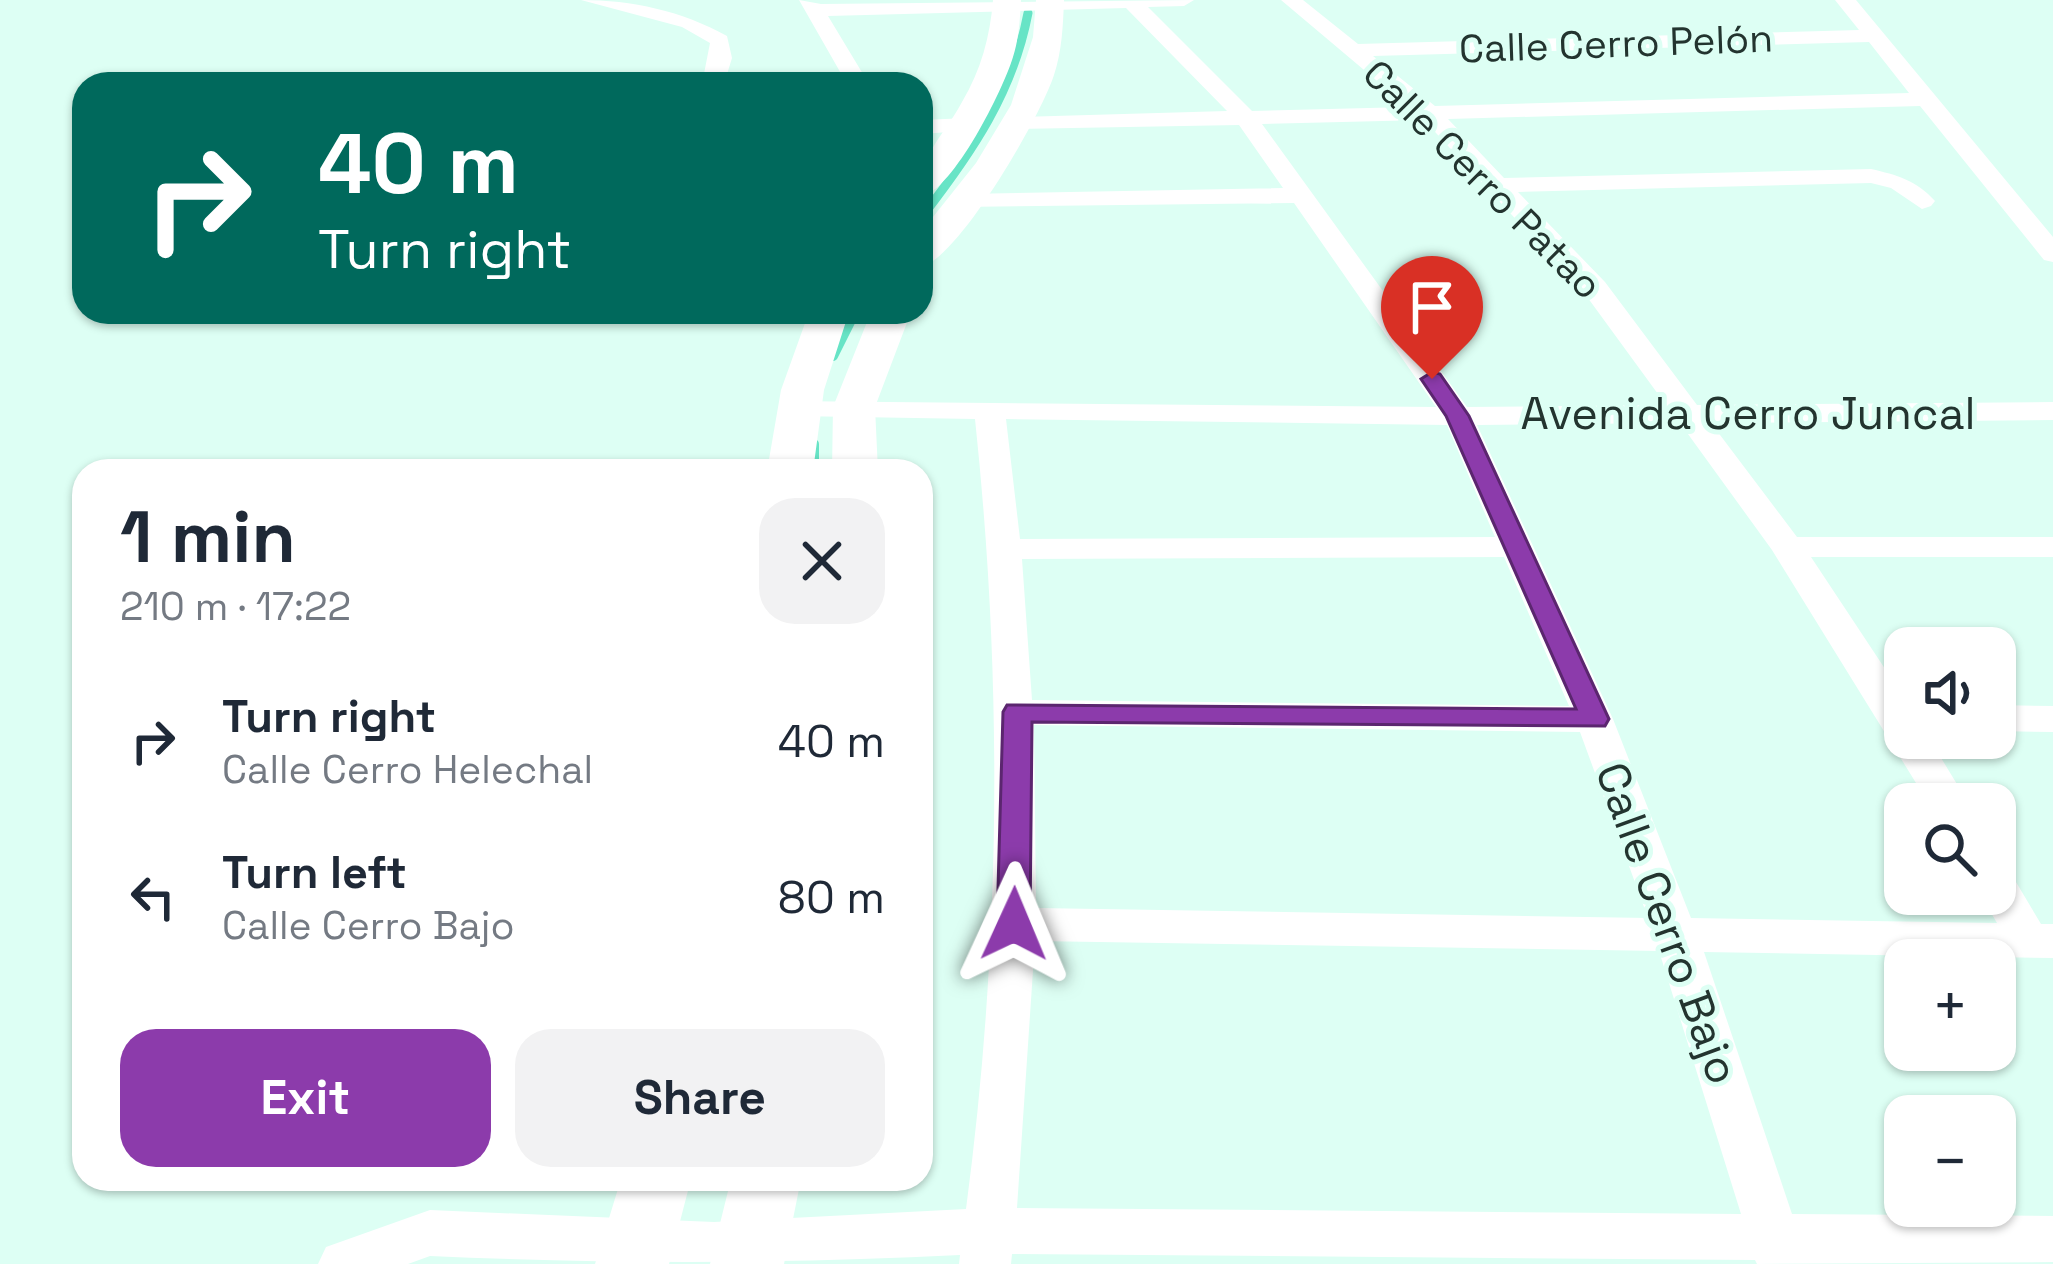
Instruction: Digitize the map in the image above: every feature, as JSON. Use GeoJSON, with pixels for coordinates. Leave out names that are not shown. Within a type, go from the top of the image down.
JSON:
{"type":"FeatureCollection","features":[{"type":"Feature","properties":{"kind":"street"},"geometry":{"type":"LineString","coordinates":[[591,0],[689,23],[720,40],[722,58],[717,72]]}},
{"type":"Feature","properties":{"kind":"street"},"geometry":{"type":"LineString","coordinates":[[851,72],[812,5],[1184,0]]}},
{"type":"Feature","properties":{"kind":"street","name":"Calle Cerro Patao"},"geometry":{"type":"LineString","coordinates":[[1291,0],[1430,112],[1595,288],[1786,547],[1884,695]]}},
{"type":"Feature","properties":{"kind":"street"},"geometry":{"type":"LineString","coordinates":[[1845,0],[2053,254]]}},
{"type":"Feature","properties":{"kind":"street"},"geometry":{"type":"LineString","coordinates":[[933,172],[968,125],[1002,45],[1007,2]]}},
{"type":"Feature","properties":{"kind":"street"},"geometry":{"type":"LineString","coordinates":[[933,241],[1020,124],[1047,46],[1051,2]]}},
{"type":"Feature","properties":{"kind":"street","name":"Calle Cerro Bajo"},"geometry":{"type":"LineString","coordinates":[[1131,2],[1246,118],[1458,416],[1594,719],[1677,938],[1779,1252]]}},
{"type":"Feature","properties":{"kind":"street","name":"Calle Cerro Pelón"},"geometry":{"type":"LineString","coordinates":[[1356,50],[1876,37]]}},
{"type":"Feature","properties":{"kind":"street"},"geometry":{"type":"LineString","coordinates":[[1020,124],[1930,99]]}},
{"type":"Feature","properties":{"kind":"street"},"geometry":{"type":"LineString","coordinates":[[933,126],[968,125]]}},
{"type":"Feature","properties":{"kind":"street"},"geometry":{"type":"LineString","coordinates":[[1501,185],[1871,176],[1900,183],[1922,201]]}},
{"type":"Feature","properties":{"kind":"street"},"geometry":{"type":"LineString","coordinates":[[964,202],[1303,195]]}},
{"type":"Feature","properties":{"kind":"street"},"geometry":{"type":"LineString","coordinates":[[791,459],[795,407],[824,324]]}},
{"type":"Feature","properties":{"kind":"street"},"geometry":{"type":"LineString","coordinates":[[855,459],[854,407],[886,324]]}},
{"type":"Feature","properties":{"kind":"street","name":"Avenida Cerro Juncal"},"geometry":{"type":"LineString","coordinates":[[795,407],[1458,416],[2053,411]]}},
{"type":"Feature","properties":{"kind":"street"},"geometry":{"type":"LineString","coordinates":[[987,1248],[1014,924],[1017,712],[1009,549],[989,408]]}},
{"type":"Feature","properties":{"kind":"street"},"geometry":{"type":"LineString","coordinates":[[1009,549],[1517,547]]}},
{"type":"Feature","properties":{"kind":"street"},"geometry":{"type":"LineString","coordinates":[[1786,547],[2053,547]]}},
{"type":"Feature","properties":{"kind":"street"},"geometry":{"type":"LineString","coordinates":[[1017,712],[1594,719]]}},
{"type":"Feature","properties":{"kind":"street"},"geometry":{"type":"LineString","coordinates":[[2016,718],[2053,719]]}},
{"type":"Feature","properties":{"kind":"street"},"geometry":{"type":"LineString","coordinates":[[2016,909],[2041,941]]}},
{"type":"Feature","properties":{"kind":"street"},"geometry":{"type":"LineString","coordinates":[[1014,924],[2041,941]]}},
{"type":"Feature","properties":{"kind":"street"},"geometry":{"type":"LineString","coordinates":[[344,1264],[430,1233],[642,1228],[755,1229],[987,1248],[1779,1252],[2053,1239]]}},
{"type":"Feature","properties":{"kind":"waterway"},"geometry":{"type":"LineString","coordinates":[[933,202],[1001,95],[1028,13]]}},
{"type":"Feature","properties":{"kind":"waterway"},"geometry":{"type":"LineString","coordinates":[[833,356],[849,324]]}},
{"type":"Feature","properties":{"kind":"waterway"},"geometry":{"type":"LineString","coordinates":[[814,444],[814,459]]}},
{"type":"Feature","properties":{"kind":"route"},"geometry":{"type":"LineString","coordinates":[[1014,924],[1017,712],[1594,719],[1458,416],[1432,379]]}}]}
